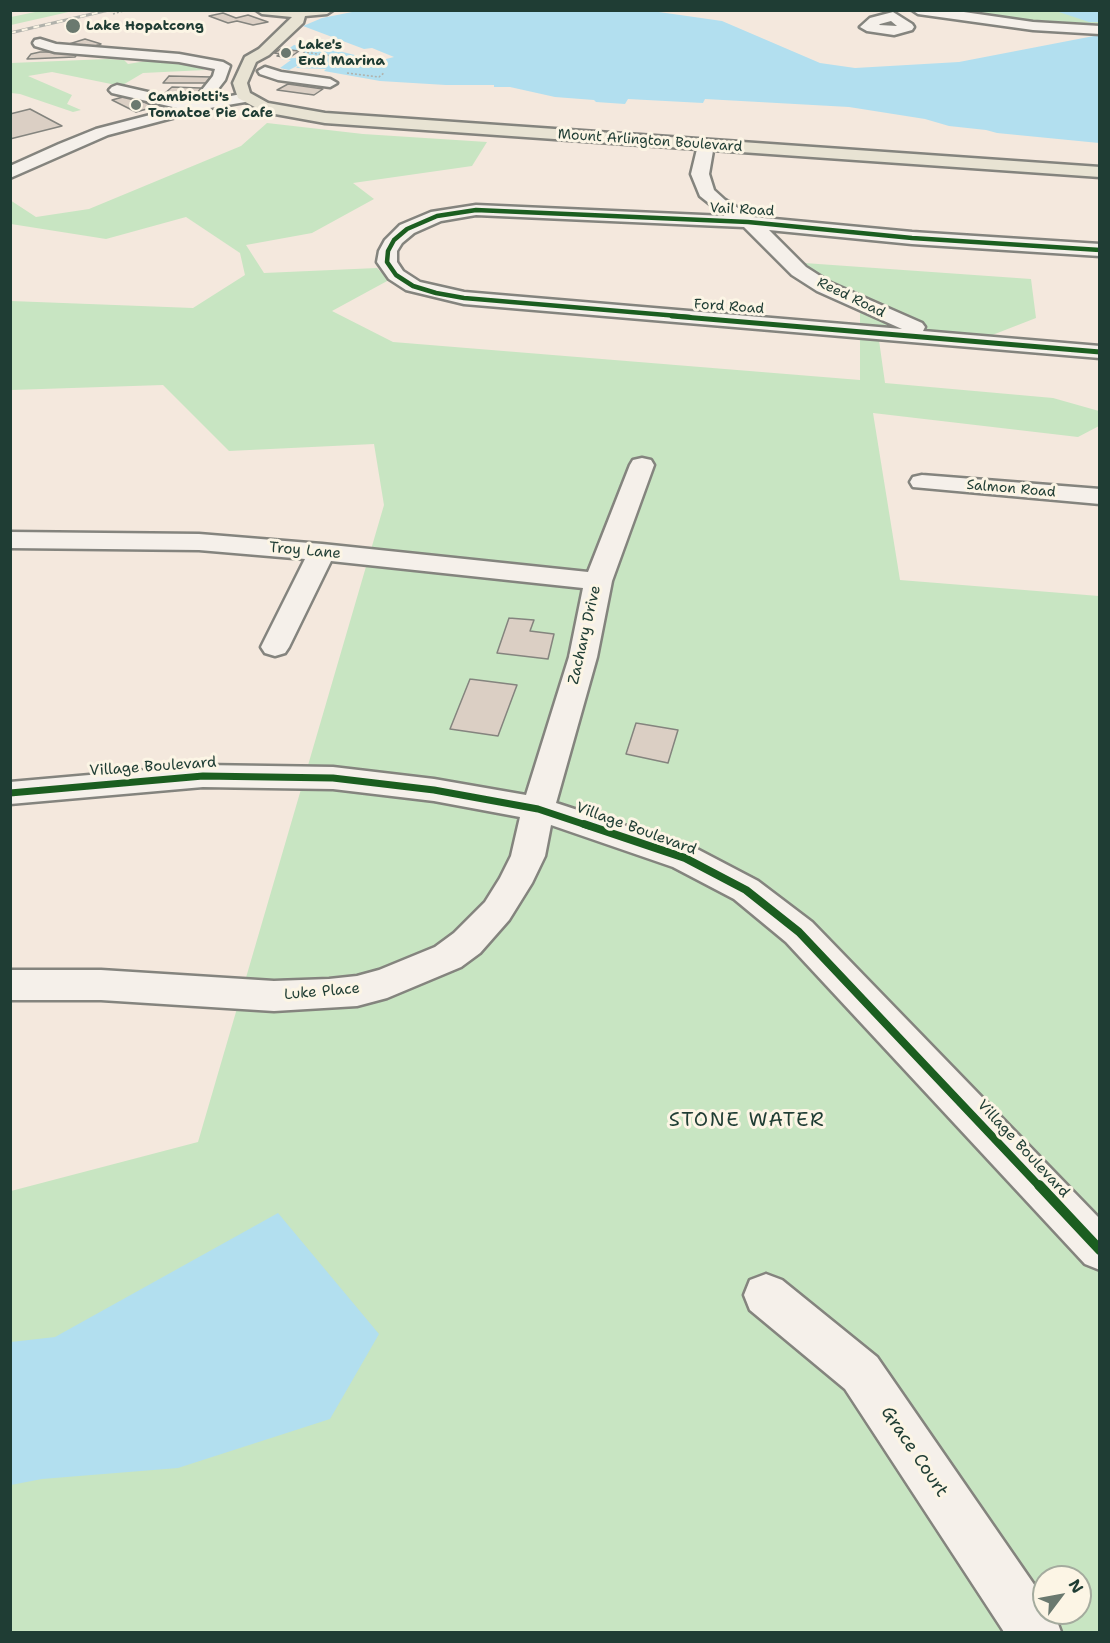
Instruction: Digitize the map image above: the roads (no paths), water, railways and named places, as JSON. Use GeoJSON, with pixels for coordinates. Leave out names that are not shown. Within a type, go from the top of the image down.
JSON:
{"type":"FeatureCollection","features":[{"type":"Feature","properties":{"kind":"main road"},"geometry":{"type":"LineString","coordinates":[[261,10],[298,14],[335,10]]}},
{"type":"Feature","properties":{"kind":"main road"},"geometry":{"type":"LineString","coordinates":[[261,10],[273,15],[275,25]]}},
{"type":"Feature","properties":{"kind":"main road"},"geometry":{"type":"LineString","coordinates":[[246,98],[241,92],[240,83],[248,65],[248,52],[275,25],[298,14],[327,10]]}},
{"type":"Feature","properties":{"kind":"main road"},"geometry":{"type":"LineString","coordinates":[[248,65],[264,52],[298,14]]}},
{"type":"Feature","properties":{"kind":"main road","name":"Mount Arlington Boulevard"},"geometry":{"type":"LineString","coordinates":[[246,98],[276,111],[325,118],[1100,172]]}},
{"type":"Feature","properties":{"kind":"street"},"geometry":{"type":"LineString","coordinates":[[918,10],[1049,28],[1100,30]]}},
{"type":"Feature","properties":{"kind":"street"},"geometry":{"type":"LineString","coordinates":[[40,43],[55,48],[89,49],[122,55],[221,58],[248,65],[271,63],[276,72],[330,83]]}},
{"type":"Feature","properties":{"kind":"street"},"geometry":{"type":"LineString","coordinates":[[10,173],[82,139],[200,101],[220,77],[221,58]]}},
{"type":"Feature","properties":{"kind":"street"},"geometry":{"type":"LineString","coordinates":[[117,90],[200,101],[246,98]]}},
{"type":"Feature","properties":{"kind":"street","name":"Reed Road"},"geometry":{"type":"LineString","coordinates":[[706,145],[700,174],[706,192],[718,204],[748,222],[772,242],[799,271],[824,287],[913,326],[965,341]]}},
{"type":"Feature","properties":{"kind":"street","name":"Vail Road"},"geometry":{"type":"LineString","coordinates":[[392,243],[407,229],[418,223],[454,212],[476,210],[748,222],[902,237],[1100,250]]}},
{"type":"Feature","properties":{"kind":"street","name":"Ford Road"},"geometry":{"type":"LineString","coordinates":[[392,243],[388,251],[387,262],[396,275],[413,286],[436,293],[495,301],[1100,352]]}},
{"type":"Feature","properties":{"kind":"street","name":"Zachary Drive"},"geometry":{"type":"LineString","coordinates":[[538,809],[583,657],[598,581],[642,465]]}},
{"type":"Feature","properties":{"kind":"street","name":"Salmon Road"},"geometry":{"type":"LineString","coordinates":[[922,482],[1100,497]]}},
{"type":"Feature","properties":{"kind":"street","name":"Troy Lane"},"geometry":{"type":"LineString","coordinates":[[10,540],[199,542],[322,552],[598,581]]}},
{"type":"Feature","properties":{"kind":"street"},"geometry":{"type":"LineString","coordinates":[[275,647],[322,552]]}},
{"type":"Feature","properties":{"kind":"street","name":"Village Boulevard"},"geometry":{"type":"LineString","coordinates":[[10,793],[203,776],[309,777],[395,784],[538,809],[685,858],[746,890],[799,932],[1100,1250]]}},
{"type":"Feature","properties":{"kind":"street","name":"Luke Place"},"geometry":{"type":"LineString","coordinates":[[10,985],[101,985],[274,996],[357,991],[387,983],[448,957],[467,943],[497,911],[515,883],[528,856],[538,809]]}},
{"type":"Feature","properties":{"kind":"street","name":"Grace Court"},"geometry":{"type":"LineString","coordinates":[[766,1295],[861,1373],[1035,1632]]}},
{"type":"Feature","properties":{"kind":"water"},"geometry":{"type":"Polygon","coordinates":[[[362,10],[644,10],[722,21],[820,63],[855,68],[959,62],[1099,35],[1099,143],[997,133],[849,107],[705,99],[703,103],[628,99],[625,104],[555,97],[510,87],[494,87],[494,85],[380,81],[324,71],[326,69],[296,68],[299,65],[289,70],[280,68],[291,60],[280,59],[295,58],[304,52],[288,49],[294,45],[339,51],[378,61],[394,57],[372,48],[364,49],[303,26],[322,18],[362,10]]]}},
{"type":"Feature","properties":{"kind":"water"},"geometry":{"type":"Polygon","coordinates":[[[1056,11],[1099,11],[1099,22],[1089,22],[1056,11]]]}},
{"type":"Feature","properties":{"kind":"water"},"geometry":{"type":"Polygon","coordinates":[[[278,1213],[379,1334],[330,1419],[178,1468],[42,1479],[11,1485],[11,1342],[55,1337],[278,1213]]]}},
{"type":"Feature","properties":{"kind":"railway"},"geometry":{"type":"LineString","coordinates":[[10,33],[109,10]]}},
{"type":"Feature","properties":{"kind":"place","name":"Lake Hopatcong"},"geometry":{"type":"Point","coordinates":[73,26]}},
{"type":"Feature","properties":{"kind":"place","name":"Lake's End Marina"},"geometry":{"type":"Point","coordinates":[286,53]}},
{"type":"Feature","properties":{"kind":"place","name":"Cambiotti's Tomatoe Pie Cafe"},"geometry":{"type":"Point","coordinates":[136,105]}},
{"type":"Feature","properties":{"kind":"district","name":"STONE WATER"},"geometry":{"type":"Point","coordinates":[747,1121]}}]}
